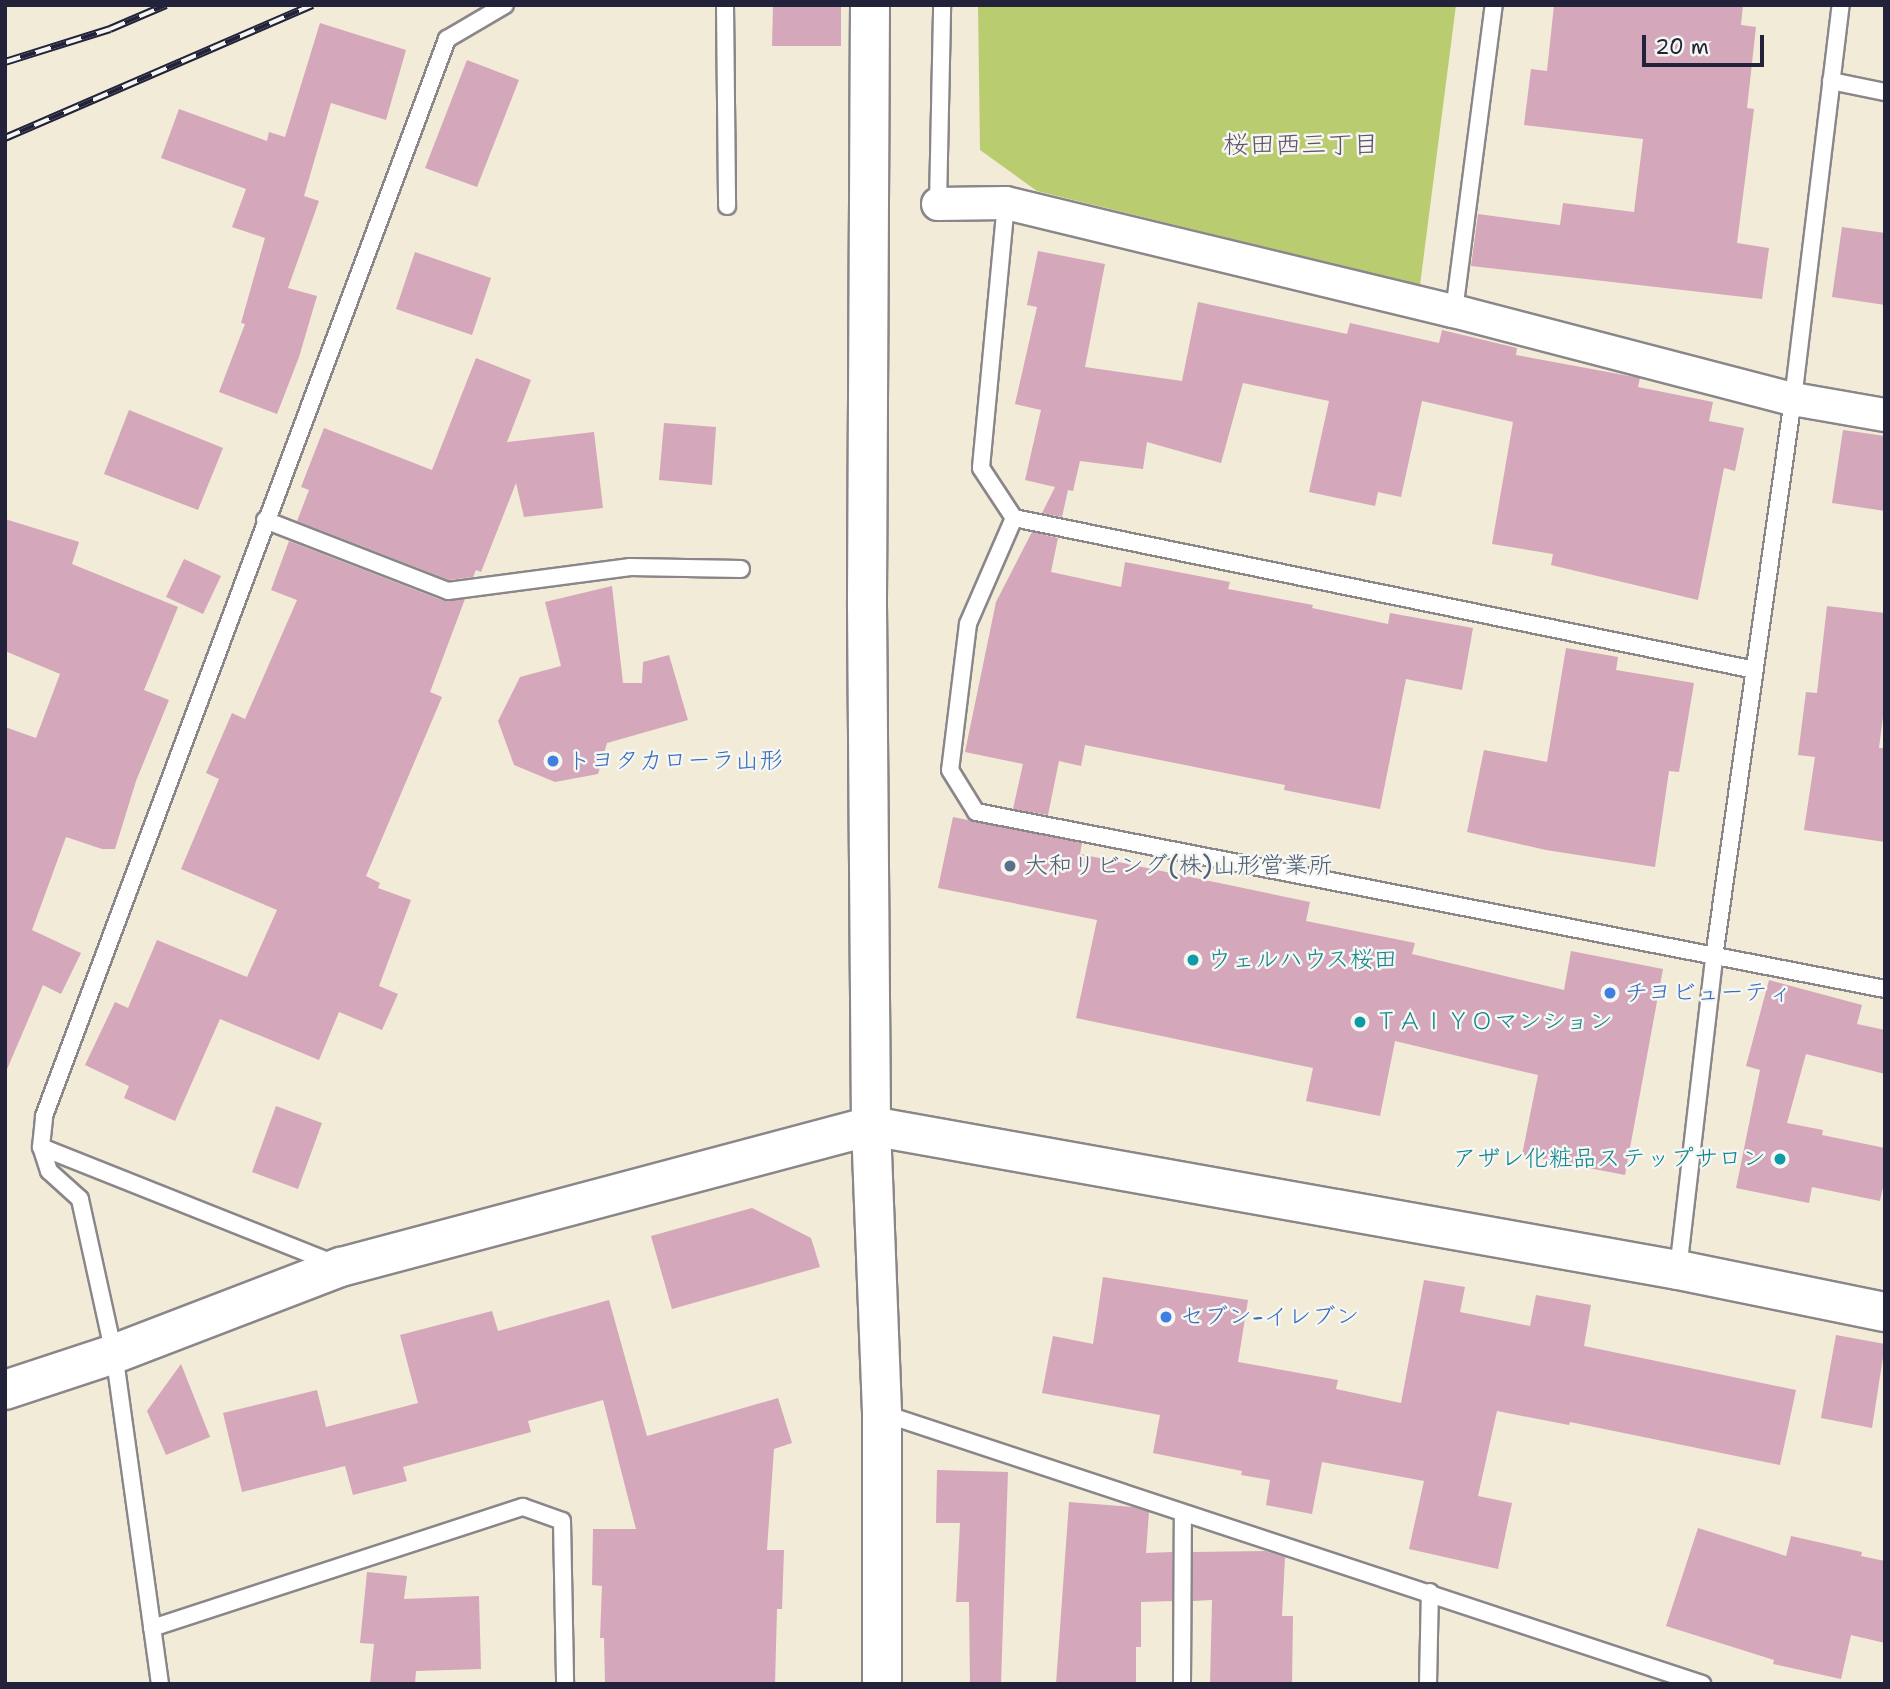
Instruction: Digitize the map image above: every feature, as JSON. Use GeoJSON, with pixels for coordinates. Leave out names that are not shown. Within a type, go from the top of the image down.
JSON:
{"type":"FeatureCollection","features":[{"type":"Feature","properties":{"kind":"street"},"geometry":{"type":"LineString","coordinates":[[870,5],[867,618],[871,1126],[882,1413],[882,1684]]}},
{"type":"Feature","properties":{"kind":"street"},"geometry":{"type":"LineString","coordinates":[[938,204],[1006,203],[1454,312],[1793,399],[1885,415]]}},
{"type":"Feature","properties":{"kind":"street"},"geometry":{"type":"LineString","coordinates":[[5,1390],[114,1354],[341,1267],[871,1126],[1678,1270],[1885,1312]]}},
{"type":"Feature","properties":{"kind":"lane"},"geometry":{"type":"LineString","coordinates":[[159,1684],[114,1354],[80,1199],[49,1171],[41,1147],[44,1116],[447,39],[505,5]]}},
{"type":"Feature","properties":{"kind":"lane"},"geometry":{"type":"LineString","coordinates":[[725,5],[727,206]]}},
{"type":"Feature","properties":{"kind":"lane"},"geometry":{"type":"LineString","coordinates":[[938,204],[942,5]]}},
{"type":"Feature","properties":{"kind":"lane"},"geometry":{"type":"LineString","coordinates":[[1454,312],[1494,5]]}},
{"type":"Feature","properties":{"kind":"lane"},"geometry":{"type":"LineString","coordinates":[[1678,1270],[1714,957],[1793,399],[1841,5]]}},
{"type":"Feature","properties":{"kind":"lane"},"geometry":{"type":"LineString","coordinates":[[1831,81],[1885,92]]}},
{"type":"Feature","properties":{"kind":"lane"},"geometry":{"type":"LineString","coordinates":[[1006,203],[981,468],[1014,518],[1755,670]]}},
{"type":"Feature","properties":{"kind":"lane"},"geometry":{"type":"LineString","coordinates":[[1014,518],[968,624],[950,771],[976,812],[1885,989]]}},
{"type":"Feature","properties":{"kind":"lane"},"geometry":{"type":"LineString","coordinates":[[265,520],[448,591],[630,567],[741,569]]}},
{"type":"Feature","properties":{"kind":"lane"},"geometry":{"type":"LineString","coordinates":[[41,1147],[341,1267]]}},
{"type":"Feature","properties":{"kind":"lane"},"geometry":{"type":"LineString","coordinates":[[882,1413],[1702,1684]]}},
{"type":"Feature","properties":{"kind":"lane"},"geometry":{"type":"LineString","coordinates":[[152,1628],[523,1507],[562,1521],[565,1684]]}},
{"type":"Feature","properties":{"kind":"lane"},"geometry":{"type":"LineString","coordinates":[[1182,1684],[1183,1514]]}},
{"type":"Feature","properties":{"kind":"lane"},"geometry":{"type":"LineString","coordinates":[[1428,1684],[1430,1592]]}},
{"type":"Feature","properties":{"kind":"green space"},"geometry":{"type":"Polygon","coordinates":[[[978,5],[1456,5],[1420,285],[1037,191],[980,150],[978,5]]]}},
{"type":"Feature","properties":{"kind":"building"},"geometry":{"type":"Polygon","coordinates":[[[773,5],[841,5],[841,46],[772,46],[773,5]]]}},
{"type":"Feature","properties":{"kind":"building"},"geometry":{"type":"Polygon","coordinates":[[[1554,5],[1743,5],[1741,25],[1756,27],[1747,108],[1754,109],[1737,243],[1769,248],[1762,299],[1471,266],[1478,214],[1560,225],[1563,203],[1634,212],[1643,139],[1524,125],[1531,69],[1547,71],[1554,5]]]}},
{"type":"Feature","properties":{"kind":"building"},"geometry":{"type":"Polygon","coordinates":[[[320,23],[406,50],[386,120],[331,103],[304,196],[319,201],[288,288],[317,296],[299,357],[277,414],[219,392],[245,324],[241,323],[265,238],[232,227],[246,189],[161,158],[179,109],[267,141],[269,132],[285,137],[320,23]]]}},
{"type":"Feature","properties":{"kind":"building"},"geometry":{"type":"Polygon","coordinates":[[[467,60],[519,80],[477,187],[425,168],[467,60]]]}},
{"type":"Feature","properties":{"kind":"building"},"geometry":{"type":"Polygon","coordinates":[[[1842,227],[1885,233],[1885,305],[1832,297],[1842,227]]]}},
{"type":"Feature","properties":{"kind":"building"},"geometry":{"type":"Polygon","coordinates":[[[1038,251],[1105,264],[1085,367],[1182,381],[1198,302],[1347,334],[1350,323],[1439,343],[1442,330],[1517,348],[1516,355],[1640,378],[1638,387],[1713,402],[1709,421],[1744,428],[1735,471],[1724,468],[1698,600],[1551,565],[1553,554],[1492,544],[1513,422],[1422,401],[1401,497],[1378,492],[1375,506],[1309,492],[1329,401],[1243,383],[1221,463],[1147,442],[1143,469],[1080,461],[1073,491],[1068,490],[1062,517],[1042,513],[1055,487],[1025,480],[1041,410],[1015,404],[1037,307],[1027,305],[1038,251]]]}},
{"type":"Feature","properties":{"kind":"building"},"geometry":{"type":"Polygon","coordinates":[[[415,252],[491,278],[472,335],[396,309],[415,252]]]}},
{"type":"Feature","properties":{"kind":"building"},"geometry":{"type":"Polygon","coordinates":[[[476,358],[531,380],[507,442],[594,432],[603,508],[524,517],[516,483],[481,572],[476,570],[473,577],[449,580],[297,521],[309,490],[301,487],[324,428],[432,470],[476,358]]]}},
{"type":"Feature","properties":{"kind":"building"},"geometry":{"type":"Polygon","coordinates":[[[129,410],[223,448],[198,510],[104,474],[129,410]]]}},
{"type":"Feature","properties":{"kind":"building"},"geometry":{"type":"Polygon","coordinates":[[[664,423],[716,427],[712,485],[659,480],[664,423]]]}},
{"type":"Feature","properties":{"kind":"building"},"geometry":{"type":"Polygon","coordinates":[[[1843,430],[1885,436],[1885,511],[1832,503],[1843,430]]]}},
{"type":"Feature","properties":{"kind":"building"},"geometry":{"type":"Polygon","coordinates":[[[5,519],[79,542],[72,564],[178,607],[144,690],[169,700],[136,781],[115,849],[102,849],[66,837],[32,930],[81,953],[61,994],[43,985],[5,1074],[5,727],[36,738],[60,674],[5,651],[5,519]]]}},
{"type":"Feature","properties":{"kind":"building"},"geometry":{"type":"Polygon","coordinates":[[[1032,532],[1058,538],[1051,572],[1121,587],[1125,562],[1230,582],[1228,589],[1313,605],[1312,608],[1388,624],[1390,613],[1473,628],[1462,690],[1406,679],[1380,809],[1284,790],[1285,785],[1085,745],[1081,766],[1059,761],[1048,815],[1013,809],[1023,764],[965,752],[996,602],[1032,532]]]}},
{"type":"Feature","properties":{"kind":"building"},"geometry":{"type":"Polygon","coordinates":[[[289,541],[444,601],[465,599],[430,692],[442,697],[366,876],[380,883],[378,888],[411,900],[379,986],[398,994],[382,1030],[339,1012],[319,1060],[220,1019],[175,1121],[124,1098],[129,1086],[85,1065],[115,1002],[128,1008],[157,940],[247,977],[277,910],[181,869],[219,779],[206,773],[232,713],[245,719],[297,600],[271,590],[289,541]]]}},
{"type":"Feature","properties":{"kind":"building"},"geometry":{"type":"Polygon","coordinates":[[[184,559],[221,576],[203,614],[166,597],[184,559]]]}},
{"type":"Feature","properties":{"kind":"building"},"geometry":{"type":"Polygon","coordinates":[[[612,586],[623,683],[642,683],[643,662],[669,655],[688,720],[607,743],[598,774],[555,782],[514,765],[498,721],[520,677],[561,666],[545,602],[612,586]]]}},
{"type":"Feature","properties":{"kind":"building"},"geometry":{"type":"Polygon","coordinates":[[[1827,606],[1885,613],[1885,701],[1879,748],[1885,748],[1885,842],[1804,830],[1815,757],[1798,755],[1806,692],[1817,693],[1827,606]]]}},
{"type":"Feature","properties":{"kind":"building"},"geometry":{"type":"Polygon","coordinates":[[[1566,648],[1618,657],[1616,670],[1694,683],[1679,772],[1669,771],[1655,867],[1546,850],[1467,832],[1484,750],[1547,762],[1566,648]]]}},
{"type":"Feature","properties":{"kind":"building"},"geometry":{"type":"Polygon","coordinates":[[[953,817],[1082,843],[1080,854],[1310,902],[1306,921],[1415,943],[1412,954],[1564,990],[1571,951],[1663,969],[1625,1175],[1522,1155],[1538,1075],[1395,1041],[1380,1116],[1306,1101],[1313,1068],[1076,1018],[1097,920],[938,888],[953,817]]]}},
{"type":"Feature","properties":{"kind":"building"},"geometry":{"type":"Polygon","coordinates":[[[1769,980],[1862,1005],[1857,1024],[1885,1030],[1885,1074],[1806,1054],[1787,1123],[1823,1130],[1822,1135],[1885,1148],[1885,1178],[1880,1201],[1812,1187],[1809,1203],[1736,1188],[1760,1070],[1746,1066],[1769,980]]]}},
{"type":"Feature","properties":{"kind":"building"},"geometry":{"type":"Polygon","coordinates":[[[276,1106],[322,1123],[298,1189],[252,1172],[276,1106]]]}},
{"type":"Feature","properties":{"kind":"building"},"geometry":{"type":"Polygon","coordinates":[[[752,1208],[811,1238],[820,1267],[672,1309],[651,1236],[752,1208]]]}},
{"type":"Feature","properties":{"kind":"building"},"geometry":{"type":"Polygon","coordinates":[[[1103,1277],[1248,1300],[1238,1362],[1338,1380],[1336,1389],[1401,1403],[1424,1280],[1465,1287],[1460,1312],[1530,1326],[1536,1295],[1591,1305],[1584,1346],[1796,1390],[1780,1465],[1570,1422],[1569,1425],[1497,1411],[1478,1496],[1512,1503],[1498,1569],[1409,1549],[1424,1481],[1322,1462],[1312,1514],[1266,1505],[1270,1480],[1241,1475],[1242,1471],[1153,1453],[1160,1415],[1042,1393],[1053,1336],[1093,1344],[1103,1277]]]}},
{"type":"Feature","properties":{"kind":"building"},"geometry":{"type":"Polygon","coordinates":[[[609,1300],[647,1436],[778,1398],[792,1443],[774,1449],[767,1550],[784,1550],[782,1609],[777,1609],[775,1684],[605,1684],[604,1638],[600,1638],[602,1586],[592,1585],[593,1529],[636,1529],[603,1400],[528,1421],[531,1432],[403,1467],[407,1481],[353,1495],[345,1466],[242,1492],[223,1413],[317,1390],[326,1427],[418,1403],[400,1335],[492,1311],[498,1331],[609,1300]]]}},
{"type":"Feature","properties":{"kind":"building"},"geometry":{"type":"Polygon","coordinates":[[[1836,1335],[1885,1344],[1872,1428],[1821,1418],[1836,1335]]]}},
{"type":"Feature","properties":{"kind":"building"},"geometry":{"type":"Polygon","coordinates":[[[181,1364],[210,1437],[166,1455],[147,1411],[181,1364]]]}},
{"type":"Feature","properties":{"kind":"building"},"geometry":{"type":"Polygon","coordinates":[[[937,1470],[1008,1472],[1001,1684],[970,1684],[969,1602],[956,1602],[960,1523],[936,1523],[937,1470]]]}},
{"type":"Feature","properties":{"kind":"building"},"geometry":{"type":"Polygon","coordinates":[[[1069,1502],[1133,1507],[1149,1512],[1146,1553],[1172,1552],[1172,1601],[1141,1602],[1141,1647],[1136,1647],[1136,1684],[1056,1684],[1069,1502]]]}},
{"type":"Feature","properties":{"kind":"building"},"geometry":{"type":"Polygon","coordinates":[[[1698,1528],[1786,1556],[1791,1536],[1862,1552],[1861,1556],[1885,1561],[1885,1643],[1851,1635],[1841,1679],[1773,1664],[1774,1660],[1666,1626],[1698,1528]]]}},
{"type":"Feature","properties":{"kind":"building"},"geometry":{"type":"Polygon","coordinates":[[[1265,1551],[1285,1557],[1282,1616],[1293,1616],[1292,1684],[1210,1684],[1212,1600],[1193,1601],[1193,1552],[1265,1551]]]}},
{"type":"Feature","properties":{"kind":"building"},"geometry":{"type":"Polygon","coordinates":[[[367,1572],[407,1576],[404,1599],[479,1596],[481,1669],[416,1671],[415,1684],[370,1684],[374,1644],[360,1643],[367,1572]]]}},
{"type":"Feature","properties":{"kind":"railway"},"geometry":{"type":"LineString","coordinates":[[5,62],[110,29],[166,5]]}},
{"type":"Feature","properties":{"kind":"railway"},"geometry":{"type":"LineString","coordinates":[[5,138],[313,5]]}},
{"type":"Feature","properties":{"kind":"place","name":"トヨタカローラ山形"},"geometry":{"type":"Point","coordinates":[553,761]}},
{"type":"Feature","properties":{"kind":"place","name":"大和リビング(株)山形営業所"},"geometry":{"type":"Point","coordinates":[1010,866]}},
{"type":"Feature","properties":{"kind":"place","name":"ウェルハウス桜田"},"geometry":{"type":"Point","coordinates":[1193,960]}},
{"type":"Feature","properties":{"kind":"place","name":"チヨビューティ"},"geometry":{"type":"Point","coordinates":[1610,993]}},
{"type":"Feature","properties":{"kind":"place","name":"ＴＡＩＹＯマンション"},"geometry":{"type":"Point","coordinates":[1360,1022]}},
{"type":"Feature","properties":{"kind":"place","name":"アザレ化粧品ステップサロン"},"geometry":{"type":"Point","coordinates":[1780,1159]}},
{"type":"Feature","properties":{"kind":"place","name":"セブン-イレブン"},"geometry":{"type":"Point","coordinates":[1166,1317]}},
{"type":"Feature","properties":{"kind":"district","name":"桜田西三丁目"},"geometry":{"type":"Point","coordinates":[1301,144]}}]}
